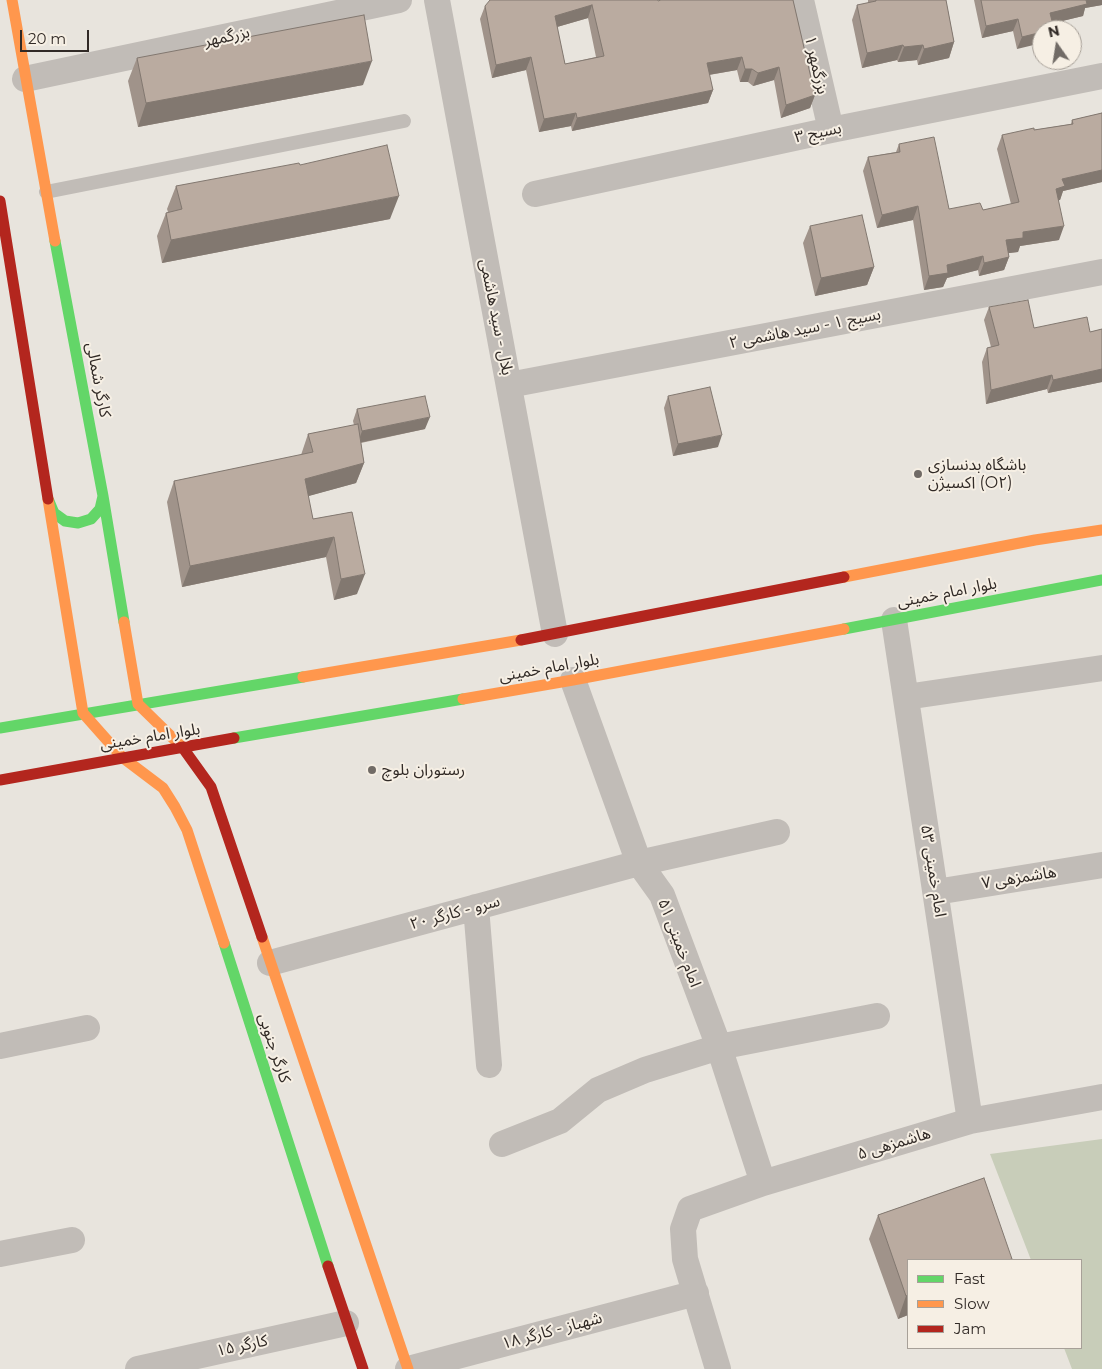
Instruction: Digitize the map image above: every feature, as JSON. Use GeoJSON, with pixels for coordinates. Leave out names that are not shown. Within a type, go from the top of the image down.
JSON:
{"type":"FeatureCollection","features":[{"type":"Feature","properties":{"kind":"main road","name":"کارگر شمالی"},"geometry":{"type":"LineString","coordinates":[[12,0],[103,496],[138,704]]}},
{"type":"Feature","properties":{"kind":"main road"},"geometry":{"type":"LineString","coordinates":[[0,200],[83,713],[122,757]]}},
{"type":"Feature","properties":{"kind":"main road"},"geometry":{"type":"LineString","coordinates":[[49,501],[54,513],[65,521],[78,523],[91,518],[100,509],[103,496]]}},
{"type":"Feature","properties":{"kind":"main road","name":"بلوار امام خمینی"},"geometry":{"type":"LineString","coordinates":[[0,728],[555,634],[1035,540],[1102,530]]}},
{"type":"Feature","properties":{"kind":"main road","name":"بلوار امام خمینی"},"geometry":{"type":"LineString","coordinates":[[0,780],[122,757],[573,680],[1102,580]]}},
{"type":"Feature","properties":{"kind":"main road"},"geometry":{"type":"LineString","coordinates":[[138,704],[183,748]]}},
{"type":"Feature","properties":{"kind":"main road","name":"کارگر جنوبی"},"geometry":{"type":"LineString","coordinates":[[183,748],[211,787],[384,1312],[408,1369]]}},
{"type":"Feature","properties":{"kind":"main road","name":"کارگر جنوبی"},"geometry":{"type":"LineString","coordinates":[[122,757],[163,788],[187,830],[350,1322],[363,1369]]}},
{"type":"Feature","properties":{"kind":"street","name":"بزرگمهر"},"geometry":{"type":"LineString","coordinates":[[25,79],[399,0]]}},
{"type":"Feature","properties":{"kind":"street","name":"بلال - سید هاشمی"},"geometry":{"type":"LineString","coordinates":[[437,0],[555,634]]}},
{"type":"Feature","properties":{"kind":"street","name":"بزرگمهر ۱"},"geometry":{"type":"LineString","coordinates":[[801,0],[831,130]]}},
{"type":"Feature","properties":{"kind":"street","name":"بسیج ۳"},"geometry":{"type":"LineString","coordinates":[[535,194],[831,130],[1102,76]]}},
{"type":"Feature","properties":{"kind":"street","name":"بسیج ۱ - سید هاشمی ۲"},"geometry":{"type":"LineString","coordinates":[[509,385],[1102,272]]}},
{"type":"Feature","properties":{"kind":"street","name":"امام خمینی ۵۳"},"geometry":{"type":"LineString","coordinates":[[894,620],[970,1121]]}},
{"type":"Feature","properties":{"kind":"street"},"geometry":{"type":"LineString","coordinates":[[906,697],[1101,674]]}},
{"type":"Feature","properties":{"kind":"street","name":"امام خمینی ۵۱"},"geometry":{"type":"LineString","coordinates":[[573,680],[639,863],[662,896],[719,1047],[763,1183]]}},
{"type":"Feature","properties":{"kind":"street","name":"سرو - کارگر ۲۰"},"geometry":{"type":"LineString","coordinates":[[270,962],[639,863],[777,832]]}},
{"type":"Feature","properties":{"kind":"street","name":"هاشمزهی ۷"},"geometry":{"type":"LineString","coordinates":[[936,892],[1102,864]]}},
{"type":"Feature","properties":{"kind":"street"},"geometry":{"type":"LineString","coordinates":[[476,907],[490,1065]]}},
{"type":"Feature","properties":{"kind":"street"},"geometry":{"type":"LineString","coordinates":[[502,1144],[560,1121],[598,1090],[645,1070],[719,1047],[877,1016]]}},
{"type":"Feature","properties":{"kind":"street"},"geometry":{"type":"LineString","coordinates":[[0,1046],[87,1028]]}},
{"type":"Feature","properties":{"kind":"street","name":"هاشمزهی ۵"},"geometry":{"type":"LineString","coordinates":[[696,1293],[685,1259],[683,1229],[690,1209],[763,1183],[970,1121],[1102,1097]]}},
{"type":"Feature","properties":{"kind":"street"},"geometry":{"type":"LineString","coordinates":[[0,1254],[72,1240]]}},
{"type":"Feature","properties":{"kind":"street"},"geometry":{"type":"LineString","coordinates":[[696,1293],[718,1369]]}},
{"type":"Feature","properties":{"kind":"street","name":"شهباز - کارگر ۱۸"},"geometry":{"type":"LineString","coordinates":[[408,1369],[696,1293]]}},
{"type":"Feature","properties":{"kind":"street","name":"کارگر ۱۵"},"geometry":{"type":"LineString","coordinates":[[138,1369],[350,1322]]}},
{"type":"Feature","properties":{"kind":"lane"},"geometry":{"type":"LineString","coordinates":[[46,192],[404,121]]}},
{"type":"Feature","properties":{"kind":"green space"},"geometry":{"type":"Polygon","coordinates":[[[1102,1139],[1102,1369],[1072,1369],[1064,1349],[1082,1349],[1082,1259],[1031,1259],[990,1154],[1102,1139]]]}},
{"type":"Feature","properties":{"kind":"building"},"geometry":{"type":"Polygon","coordinates":[[[490,0],[793,0],[815,95],[786,105],[779,67],[758,73],[752,69],[745,69],[742,57],[707,63],[713,90],[577,118],[576,113],[544,119],[531,57],[496,65],[485,6],[490,0]],[[592,5],[555,16],[565,64],[604,56],[592,5]]]}},
{"type":"Feature","properties":{"kind":"building"},"geometry":{"type":"Polygon","coordinates":[[[876,0],[946,0],[954,42],[924,49],[923,45],[904,47],[903,45],[867,53],[857,5],[876,0]]]}},
{"type":"Feature","properties":{"kind":"building"},"geometry":{"type":"Polygon","coordinates":[[[981,0],[1086,0],[1087,4],[1050,13],[1052,20],[1032,20],[1032,34],[1022,37],[1018,19],[986,26],[981,0]]]}},
{"type":"Feature","properties":{"kind":"building"},"geometry":{"type":"Polygon","coordinates":[[[364,15],[372,61],[146,103],[137,58],[364,15]]]}},
{"type":"Feature","properties":{"kind":"building"},"geometry":{"type":"Polygon","coordinates":[[[1102,113],[1102,170],[1062,179],[1065,186],[1056,189],[1064,226],[1023,232],[1023,238],[1006,240],[1009,257],[984,263],[983,256],[947,265],[948,273],[929,276],[918,206],[882,215],[868,157],[900,152],[899,144],[934,137],[949,209],[980,203],[983,210],[1019,202],[1002,135],[1034,128],[1034,130],[1073,124],[1072,120],[1102,113]]]}},
{"type":"Feature","properties":{"kind":"building"},"geometry":{"type":"Polygon","coordinates":[[[387,145],[399,196],[171,240],[166,213],[182,209],[176,186],[299,163],[300,165],[387,145]]]}},
{"type":"Feature","properties":{"kind":"building"},"geometry":{"type":"Polygon","coordinates":[[[862,215],[874,267],[821,278],[810,226],[862,215]]]}},
{"type":"Feature","properties":{"kind":"building"},"geometry":{"type":"Polygon","coordinates":[[[1028,300],[1034,328],[1087,317],[1090,332],[1102,329],[1102,369],[1053,380],[1052,375],[991,390],[987,348],[999,345],[989,307],[1028,300]]]}},
{"type":"Feature","properties":{"kind":"building"},"geometry":{"type":"Polygon","coordinates":[[[710,387],[722,435],[678,444],[668,396],[710,387]]]}},
{"type":"Feature","properties":{"kind":"building"},"geometry":{"type":"Polygon","coordinates":[[[425,396],[430,417],[362,431],[357,409],[425,396]]]}},
{"type":"Feature","properties":{"kind":"building"},"geometry":{"type":"Polygon","coordinates":[[[358,424],[364,463],[305,479],[313,519],[352,512],[365,574],[341,579],[334,537],[190,566],[174,481],[313,452],[308,434],[358,424]]]}},
{"type":"Feature","properties":{"kind":"building"},"geometry":{"type":"Polygon","coordinates":[[[984,1178],[1012,1259],[907,1259],[906,1296],[878,1215],[984,1178]]]}},
{"type":"Feature","properties":{"kind":"traffic: fast"},"geometry":{"type":"LineString","coordinates":[[55,241],[103,496],[124,622]]}},
{"type":"Feature","properties":{"kind":"traffic: fast"},"geometry":{"type":"LineString","coordinates":[[49,501],[54,513],[65,521],[78,523],[91,519],[100,509],[103,496]]}},
{"type":"Feature","properties":{"kind":"traffic: fast"},"geometry":{"type":"LineString","coordinates":[[844,629],[1102,580]]}},
{"type":"Feature","properties":{"kind":"traffic: fast"},"geometry":{"type":"LineString","coordinates":[[0,728],[303,677]]}},
{"type":"Feature","properties":{"kind":"traffic: fast"},"geometry":{"type":"LineString","coordinates":[[234,738],[463,699]]}},
{"type":"Feature","properties":{"kind":"traffic: fast"},"geometry":{"type":"LineString","coordinates":[[224,943],[328,1266]]}},
{"type":"Feature","properties":{"kind":"traffic: slow"},"geometry":{"type":"LineString","coordinates":[[12,0],[55,241]]}},
{"type":"Feature","properties":{"kind":"traffic: slow"},"geometry":{"type":"LineString","coordinates":[[48,499],[83,713],[122,757]]}},
{"type":"Feature","properties":{"kind":"traffic: slow"},"geometry":{"type":"LineString","coordinates":[[844,577],[1035,540],[1102,530]]}},
{"type":"Feature","properties":{"kind":"traffic: slow"},"geometry":{"type":"LineString","coordinates":[[124,622],[138,704],[183,748]]}},
{"type":"Feature","properties":{"kind":"traffic: slow"},"geometry":{"type":"LineString","coordinates":[[463,699],[844,629]]}},
{"type":"Feature","properties":{"kind":"traffic: slow"},"geometry":{"type":"LineString","coordinates":[[303,677],[521,640]]}},
{"type":"Feature","properties":{"kind":"traffic: slow"},"geometry":{"type":"LineString","coordinates":[[122,757],[163,788],[175,807],[187,830],[224,943]]}},
{"type":"Feature","properties":{"kind":"traffic: slow"},"geometry":{"type":"LineString","coordinates":[[262,937],[408,1369]]}},
{"type":"Feature","properties":{"kind":"traffic: jam"},"geometry":{"type":"LineString","coordinates":[[0,201],[48,499]]}},
{"type":"Feature","properties":{"kind":"traffic: jam"},"geometry":{"type":"LineString","coordinates":[[521,640],[844,577]]}},
{"type":"Feature","properties":{"kind":"traffic: jam"},"geometry":{"type":"LineString","coordinates":[[0,780],[234,738]]}},
{"type":"Feature","properties":{"kind":"traffic: jam"},"geometry":{"type":"LineString","coordinates":[[183,748],[211,787],[262,937]]}},
{"type":"Feature","properties":{"kind":"traffic: jam"},"geometry":{"type":"LineString","coordinates":[[328,1266],[363,1369]]}},
{"type":"Feature","properties":{"kind":"place","name":"باشگاه بدنسازی اکسیژن (O۲)"},"geometry":{"type":"Point","coordinates":[918,474]}},
{"type":"Feature","properties":{"kind":"place","name":"رستوران بلوچ"},"geometry":{"type":"Point","coordinates":[372,770]}}]}
